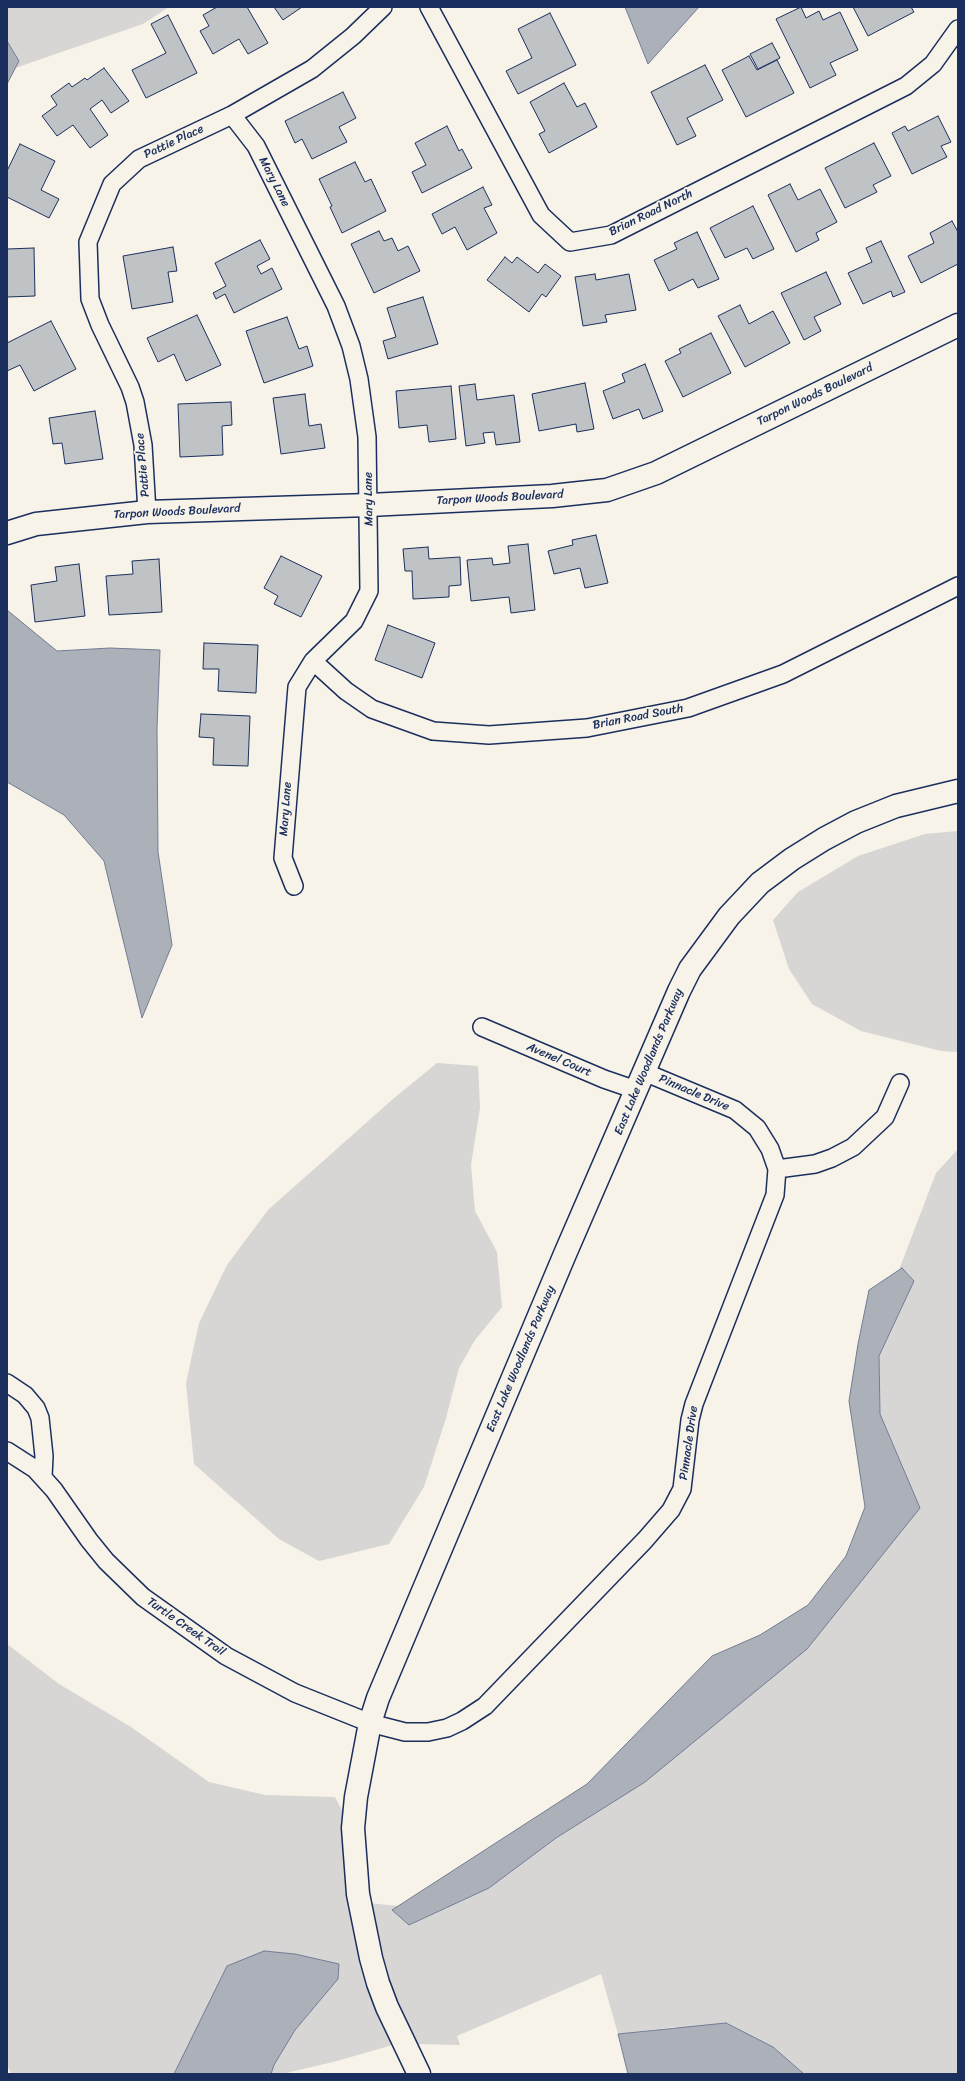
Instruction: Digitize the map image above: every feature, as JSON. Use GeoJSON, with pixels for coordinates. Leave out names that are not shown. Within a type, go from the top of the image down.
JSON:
{"type":"FeatureCollection","features":[{"type":"Feature","properties":{"kind":"street","name":"Pattie Place"},"geometry":{"type":"LineString","coordinates":[[147,512],[144,452],[130,387],[100,325],[90,299],[88,242],[112,184],[138,159],[232,115],[312,69],[354,36],[383,7]]}},
{"type":"Feature","properties":{"kind":"street","name":"Brian Road North"},"geometry":{"type":"LineString","coordinates":[[429,7],[541,215],[570,242],[611,235],[906,86],[933,64],[958,29]]}},
{"type":"Feature","properties":{"kind":"street","name":"Mary Lane"},"geometry":{"type":"LineString","coordinates":[[232,115],[256,146],[336,306],[348,340],[359,379],[367,437],[369,591],[354,621],[313,661],[297,688],[283,858],[294,886]]}},
{"type":"Feature","properties":{"kind":"street","name":"Tarpon Woods Boulevard"},"geometry":{"type":"LineString","coordinates":[[7,533],[36,524],[147,512],[369,505],[552,496],[606,490],[656,474],[958,325]]}},
{"type":"Feature","properties":{"kind":"street","name":"Brian Road South"},"geometry":{"type":"LineString","coordinates":[[313,661],[346,691],[372,708],[433,731],[489,735],[587,728],[688,708],[783,674],[958,586]]}},
{"type":"Feature","properties":{"kind":"street","name":"East Lake Woodlands Parkway"},"geometry":{"type":"LineString","coordinates":[[419,2074],[387,2007],[378,1983],[358,1894],[353,1828],[361,1768],[370,1723],[378,1698],[565,1254],[679,991],[690,969],[729,916],[760,883],[792,859],[824,839],[856,822],[896,806],[958,791]]}},
{"type":"Feature","properties":{"kind":"street","name":"Avenel Court"},"geometry":{"type":"LineString","coordinates":[[482,1027],[604,1079],[640,1081]]}},
{"type":"Feature","properties":{"kind":"street","name":"Pinnacle Drive"},"geometry":{"type":"LineString","coordinates":[[370,1723],[405,1732],[428,1732],[447,1728],[462,1721],[485,1706],[645,1540],[671,1510],[682,1489],[690,1420],[694,1404],[775,1195],[777,1169],[770,1149],[756,1128],[735,1110],[640,1081]]}},
{"type":"Feature","properties":{"kind":"street"},"geometry":{"type":"LineString","coordinates":[[777,1169],[815,1164],[832,1158],[853,1147],[885,1116],[900,1083]]}},
{"type":"Feature","properties":{"kind":"street"},"geometry":{"type":"LineString","coordinates":[[7,1383],[25,1395],[36,1408],[40,1418],[44,1456],[42,1477]]}},
{"type":"Feature","properties":{"kind":"street","name":"Turtle Creek Trail"},"geometry":{"type":"LineString","coordinates":[[7,1451],[35,1469],[54,1490],[89,1540],[106,1561],[143,1597],[226,1656],[295,1693],[370,1723]]}},
{"type":"Feature","properties":{"kind":"shaded area"},"geometry":{"type":"Polygon","coordinates":[[[7,7],[169,7],[143,24],[15,68],[19,61],[7,41],[7,7]]]}},
{"type":"Feature","properties":{"kind":"shaded area"},"geometry":{"type":"Polygon","coordinates":[[[625,7],[699,7],[648,64],[625,7]]]}},
{"type":"Feature","properties":{"kind":"shaded area"},"geometry":{"type":"Polygon","coordinates":[[[7,41],[19,61],[7,84],[7,41]]]}},
{"type":"Feature","properties":{"kind":"shaded area"},"geometry":{"type":"Polygon","coordinates":[[[7,610],[57,651],[110,648],[160,650],[157,728],[158,852],[172,945],[142,1018],[104,861],[64,815],[7,782],[7,610]]]}},
{"type":"Feature","properties":{"kind":"shaded area"},"geometry":{"type":"Polygon","coordinates":[[[958,831],[958,1052],[941,1051],[861,1031],[812,1004],[789,969],[773,920],[798,892],[858,856],[925,834],[958,831]]]}},
{"type":"Feature","properties":{"kind":"shaded area"},"geometry":{"type":"Polygon","coordinates":[[[437,1063],[478,1066],[480,1108],[471,1165],[475,1211],[497,1252],[502,1307],[475,1340],[459,1368],[446,1418],[424,1487],[389,1544],[319,1561],[279,1539],[194,1464],[186,1383],[199,1323],[227,1265],[268,1210],[393,1099],[437,1063]]]}},
{"type":"Feature","properties":{"kind":"shaded area"},"geometry":{"type":"Polygon","coordinates":[[[958,1149],[958,2074],[804,2074],[773,2047],[674,2027],[618,2034],[601,1974],[457,2036],[460,2045],[415,2044],[387,1980],[368,1903],[399,1906],[392,1910],[410,1925],[489,1888],[556,1838],[645,1782],[920,1508],[880,1414],[879,1356],[914,1281],[902,1268],[899,1270],[936,1173],[958,1149]]]}},
{"type":"Feature","properties":{"kind":"shaded area"},"geometry":{"type":"Polygon","coordinates":[[[902,1268],[914,1281],[879,1356],[880,1414],[920,1508],[807,1649],[645,1782],[556,1838],[489,1888],[409,1925],[392,1910],[587,1784],[712,1656],[760,1635],[808,1605],[846,1556],[865,1507],[849,1401],[858,1344],[869,1290],[902,1268]]]}},
{"type":"Feature","properties":{"kind":"shaded area"},"geometry":{"type":"Polygon","coordinates":[[[7,1644],[59,1684],[131,1727],[209,1782],[265,1795],[335,1797],[345,1816],[396,2044],[337,2061],[282,2074],[271,2074],[274,2065],[295,2030],[338,1979],[339,1964],[295,1954],[264,1951],[185,2055],[174,2074],[11,2074],[7,2064],[7,1644]]]}},
{"type":"Feature","properties":{"kind":"shaded area"},"geometry":{"type":"Polygon","coordinates":[[[264,1951],[295,1954],[339,1964],[338,1979],[295,2030],[274,2065],[271,2074],[174,2074],[227,1966],[264,1951]]]}},
{"type":"Feature","properties":{"kind":"shaded area"},"geometry":{"type":"Polygon","coordinates":[[[726,2023],[773,2047],[804,2074],[628,2074],[618,2034],[726,2023]]]}},
{"type":"Feature","properties":{"kind":"building"},"geometry":{"type":"Polygon","coordinates":[[[217,7],[247,7],[268,43],[248,54],[239,39],[213,54],[200,31],[209,26],[203,15],[217,7]]]}},
{"type":"Feature","properties":{"kind":"building"},"geometry":{"type":"Polygon","coordinates":[[[274,7],[302,7],[283,20],[274,7]]]}},
{"type":"Feature","properties":{"kind":"building"},"geometry":{"type":"Polygon","coordinates":[[[801,7],[806,18],[819,11],[823,20],[840,12],[858,50],[830,63],[836,75],[810,88],[776,19],[801,7]]]}},
{"type":"Feature","properties":{"kind":"building"},"geometry":{"type":"Polygon","coordinates":[[[853,7],[911,7],[914,12],[868,36],[853,7]]]}},
{"type":"Feature","properties":{"kind":"building"},"geometry":{"type":"Polygon","coordinates":[[[550,13],[576,65],[518,94],[506,71],[532,58],[518,29],[550,13]]]}},
{"type":"Feature","properties":{"kind":"building"},"geometry":{"type":"Polygon","coordinates":[[[168,15],[197,73],[146,98],[132,70],[166,53],[151,24],[168,15]]]}},
{"type":"Feature","properties":{"kind":"building"},"geometry":{"type":"Polygon","coordinates":[[[772,43],[780,58],[758,69],[750,54],[772,43]]]}},
{"type":"Feature","properties":{"kind":"building"},"geometry":{"type":"Polygon","coordinates":[[[749,56],[757,70],[777,60],[794,93],[746,117],[722,70],[749,56]]]}},
{"type":"Feature","properties":{"kind":"building"},"geometry":{"type":"Polygon","coordinates":[[[705,65],[723,100],[687,118],[696,136],[677,145],[651,92],[705,65]]]}},
{"type":"Feature","properties":{"kind":"building"},"geometry":{"type":"Polygon","coordinates":[[[104,68],[129,101],[111,113],[102,100],[90,109],[108,135],[90,148],[73,125],[57,136],[42,116],[57,105],[51,96],[69,83],[72,87],[85,78],[87,80],[104,68]]]}},
{"type":"Feature","properties":{"kind":"building"},"geometry":{"type":"Polygon","coordinates":[[[564,83],[577,107],[585,103],[597,127],[549,153],[539,134],[545,131],[530,102],[564,83]]]}},
{"type":"Feature","properties":{"kind":"building"},"geometry":{"type":"Polygon","coordinates":[[[343,92],[356,118],[339,127],[347,142],[312,159],[302,139],[295,143],[285,121],[343,92]]]}},
{"type":"Feature","properties":{"kind":"building"},"geometry":{"type":"Polygon","coordinates":[[[938,116],[951,142],[941,146],[947,157],[912,174],[892,133],[905,126],[908,131],[938,116]]]}},
{"type":"Feature","properties":{"kind":"building"},"geometry":{"type":"Polygon","coordinates":[[[447,126],[459,151],[462,149],[472,168],[422,193],[412,172],[426,165],[415,143],[447,126]]]}},
{"type":"Feature","properties":{"kind":"building"},"geometry":{"type":"Polygon","coordinates":[[[874,143],[891,176],[873,185],[877,192],[845,208],[825,168],[874,143]]]}},
{"type":"Feature","properties":{"kind":"building"},"geometry":{"type":"Polygon","coordinates":[[[20,144],[55,161],[41,190],[59,199],[49,218],[7,197],[7,171],[20,144]]]}},
{"type":"Feature","properties":{"kind":"building"},"geometry":{"type":"Polygon","coordinates":[[[355,162],[365,182],[371,179],[386,211],[342,233],[330,207],[332,206],[319,179],[355,162]]]}},
{"type":"Feature","properties":{"kind":"building"},"geometry":{"type":"Polygon","coordinates":[[[790,184],[798,200],[820,189],[837,222],[816,233],[819,240],[796,252],[768,195],[790,184]]]}},
{"type":"Feature","properties":{"kind":"building"},"geometry":{"type":"Polygon","coordinates":[[[483,187],[492,205],[484,208],[497,233],[467,250],[455,227],[442,234],[432,214],[483,187]]]}},
{"type":"Feature","properties":{"kind":"building"},"geometry":{"type":"Polygon","coordinates":[[[753,206],[774,249],[753,259],[747,248],[725,258],[710,228],[753,206]]]}},
{"type":"Feature","properties":{"kind":"building"},"geometry":{"type":"Polygon","coordinates":[[[952,221],[958,232],[958,264],[921,283],[908,256],[934,243],[930,233],[952,221]]]}},
{"type":"Feature","properties":{"kind":"building"},"geometry":{"type":"Polygon","coordinates":[[[379,231],[384,241],[392,238],[398,251],[408,246],[420,271],[374,293],[351,244],[379,231]]]}},
{"type":"Feature","properties":{"kind":"building"},"geometry":{"type":"Polygon","coordinates":[[[697,232],[719,279],[698,288],[693,279],[669,291],[654,260],[677,249],[674,243],[697,232]]]}},
{"type":"Feature","properties":{"kind":"building"},"geometry":{"type":"Polygon","coordinates":[[[260,240],[270,259],[257,266],[261,274],[272,268],[282,289],[234,313],[225,294],[216,299],[213,293],[226,286],[215,263],[260,240]]]}},
{"type":"Feature","properties":{"kind":"building"},"geometry":{"type":"Polygon","coordinates":[[[881,241],[905,292],[893,297],[891,291],[863,304],[848,273],[872,262],[866,248],[881,241]]]}},
{"type":"Feature","properties":{"kind":"building"},"geometry":{"type":"Polygon","coordinates":[[[173,247],[177,271],[168,272],[173,302],[132,309],[123,256],[173,247]]]}},
{"type":"Feature","properties":{"kind":"building"},"geometry":{"type":"Polygon","coordinates":[[[34,248],[35,296],[7,297],[7,249],[34,248]]]}},
{"type":"Feature","properties":{"kind":"building"},"geometry":{"type":"Polygon","coordinates":[[[505,257],[512,263],[517,257],[538,273],[545,264],[561,276],[546,297],[542,294],[529,312],[487,280],[505,257]]]}},
{"type":"Feature","properties":{"kind":"building"},"geometry":{"type":"Polygon","coordinates":[[[826,272],[841,304],[814,317],[821,331],[804,340],[781,293],[826,272]]]}},
{"type":"Feature","properties":{"kind":"building"},"geometry":{"type":"Polygon","coordinates":[[[595,274],[596,280],[629,274],[636,310],[605,315],[607,322],[583,326],[575,277],[595,274]]]}},
{"type":"Feature","properties":{"kind":"building"},"geometry":{"type":"Polygon","coordinates":[[[423,297],[438,344],[388,359],[383,341],[396,337],[387,308],[423,297]]]}},
{"type":"Feature","properties":{"kind":"building"},"geometry":{"type":"Polygon","coordinates":[[[740,305],[749,324],[773,311],[790,343],[745,367],[718,316],[740,305]]]}},
{"type":"Feature","properties":{"kind":"building"},"geometry":{"type":"Polygon","coordinates":[[[197,315],[221,365],[186,381],[174,354],[158,362],[147,338],[197,315]]]}},
{"type":"Feature","properties":{"kind":"building"},"geometry":{"type":"Polygon","coordinates":[[[287,317],[299,349],[307,346],[313,366],[264,383],[246,331],[287,317]]]}},
{"type":"Feature","properties":{"kind":"building"},"geometry":{"type":"Polygon","coordinates":[[[51,321],[76,369],[34,391],[20,365],[7,371],[7,343],[51,321]]]}},
{"type":"Feature","properties":{"kind":"building"},"geometry":{"type":"Polygon","coordinates":[[[711,333],[731,373],[683,397],[665,361],[681,353],[679,349],[711,333]]]}},
{"type":"Feature","properties":{"kind":"building"},"geometry":{"type":"Polygon","coordinates":[[[645,364],[663,411],[643,419],[639,409],[613,419],[603,391],[625,382],[622,374],[645,364]]]}},
{"type":"Feature","properties":{"kind":"building"},"geometry":{"type":"Polygon","coordinates":[[[585,383],[594,429],[577,432],[576,424],[539,431],[532,394],[585,383]]]}},
{"type":"Feature","properties":{"kind":"building"},"geometry":{"type":"Polygon","coordinates":[[[475,384],[477,400],[514,395],[520,442],[496,445],[494,432],[483,433],[485,443],[466,446],[459,386],[475,384]]]}},
{"type":"Feature","properties":{"kind":"building"},"geometry":{"type":"Polygon","coordinates":[[[451,386],[456,439],[429,442],[427,425],[399,428],[396,391],[451,386]]]}},
{"type":"Feature","properties":{"kind":"building"},"geometry":{"type":"Polygon","coordinates":[[[305,394],[309,426],[321,424],[325,448],[281,454],[273,398],[305,394]]]}},
{"type":"Feature","properties":{"kind":"building"},"geometry":{"type":"Polygon","coordinates":[[[231,402],[232,425],[222,426],[223,455],[180,457],[178,404],[231,402]]]}},
{"type":"Feature","properties":{"kind":"building"},"geometry":{"type":"Polygon","coordinates":[[[95,411],[103,459],[65,464],[62,443],[53,444],[49,418],[95,411]]]}},
{"type":"Feature","properties":{"kind":"building"},"geometry":{"type":"Polygon","coordinates":[[[596,535],[608,583],[585,588],[580,568],[554,574],[548,551],[573,545],[572,540],[596,535]]]}},
{"type":"Feature","properties":{"kind":"building"},"geometry":{"type":"Polygon","coordinates":[[[528,544],[535,610],[511,613],[509,597],[471,601],[467,560],[492,558],[493,565],[510,563],[508,546],[528,544]]]}},
{"type":"Feature","properties":{"kind":"building"},"geometry":{"type":"Polygon","coordinates":[[[428,547],[429,559],[460,557],[461,585],[449,586],[449,597],[413,599],[412,571],[405,571],[403,549],[428,547]]]}},
{"type":"Feature","properties":{"kind":"building"},"geometry":{"type":"Polygon","coordinates":[[[281,556],[322,576],[301,617],[274,604],[278,596],[264,588],[281,556]]]}},
{"type":"Feature","properties":{"kind":"building"},"geometry":{"type":"Polygon","coordinates":[[[159,559],[162,612],[109,615],[106,576],[133,574],[132,561],[159,559]]]}},
{"type":"Feature","properties":{"kind":"building"},"geometry":{"type":"Polygon","coordinates":[[[79,564],[85,616],[35,622],[31,585],[57,581],[55,567],[79,564]]]}},
{"type":"Feature","properties":{"kind":"building"},"geometry":{"type":"Polygon","coordinates":[[[388,625],[435,643],[422,678],[375,660],[388,625]]]}},
{"type":"Feature","properties":{"kind":"building"},"geometry":{"type":"Polygon","coordinates":[[[204,643],[258,645],[256,693],[218,691],[219,669],[203,669],[204,643]]]}},
{"type":"Feature","properties":{"kind":"building"},"geometry":{"type":"Polygon","coordinates":[[[201,714],[250,716],[248,766],[213,765],[214,738],[199,737],[201,714]]]}}]}
